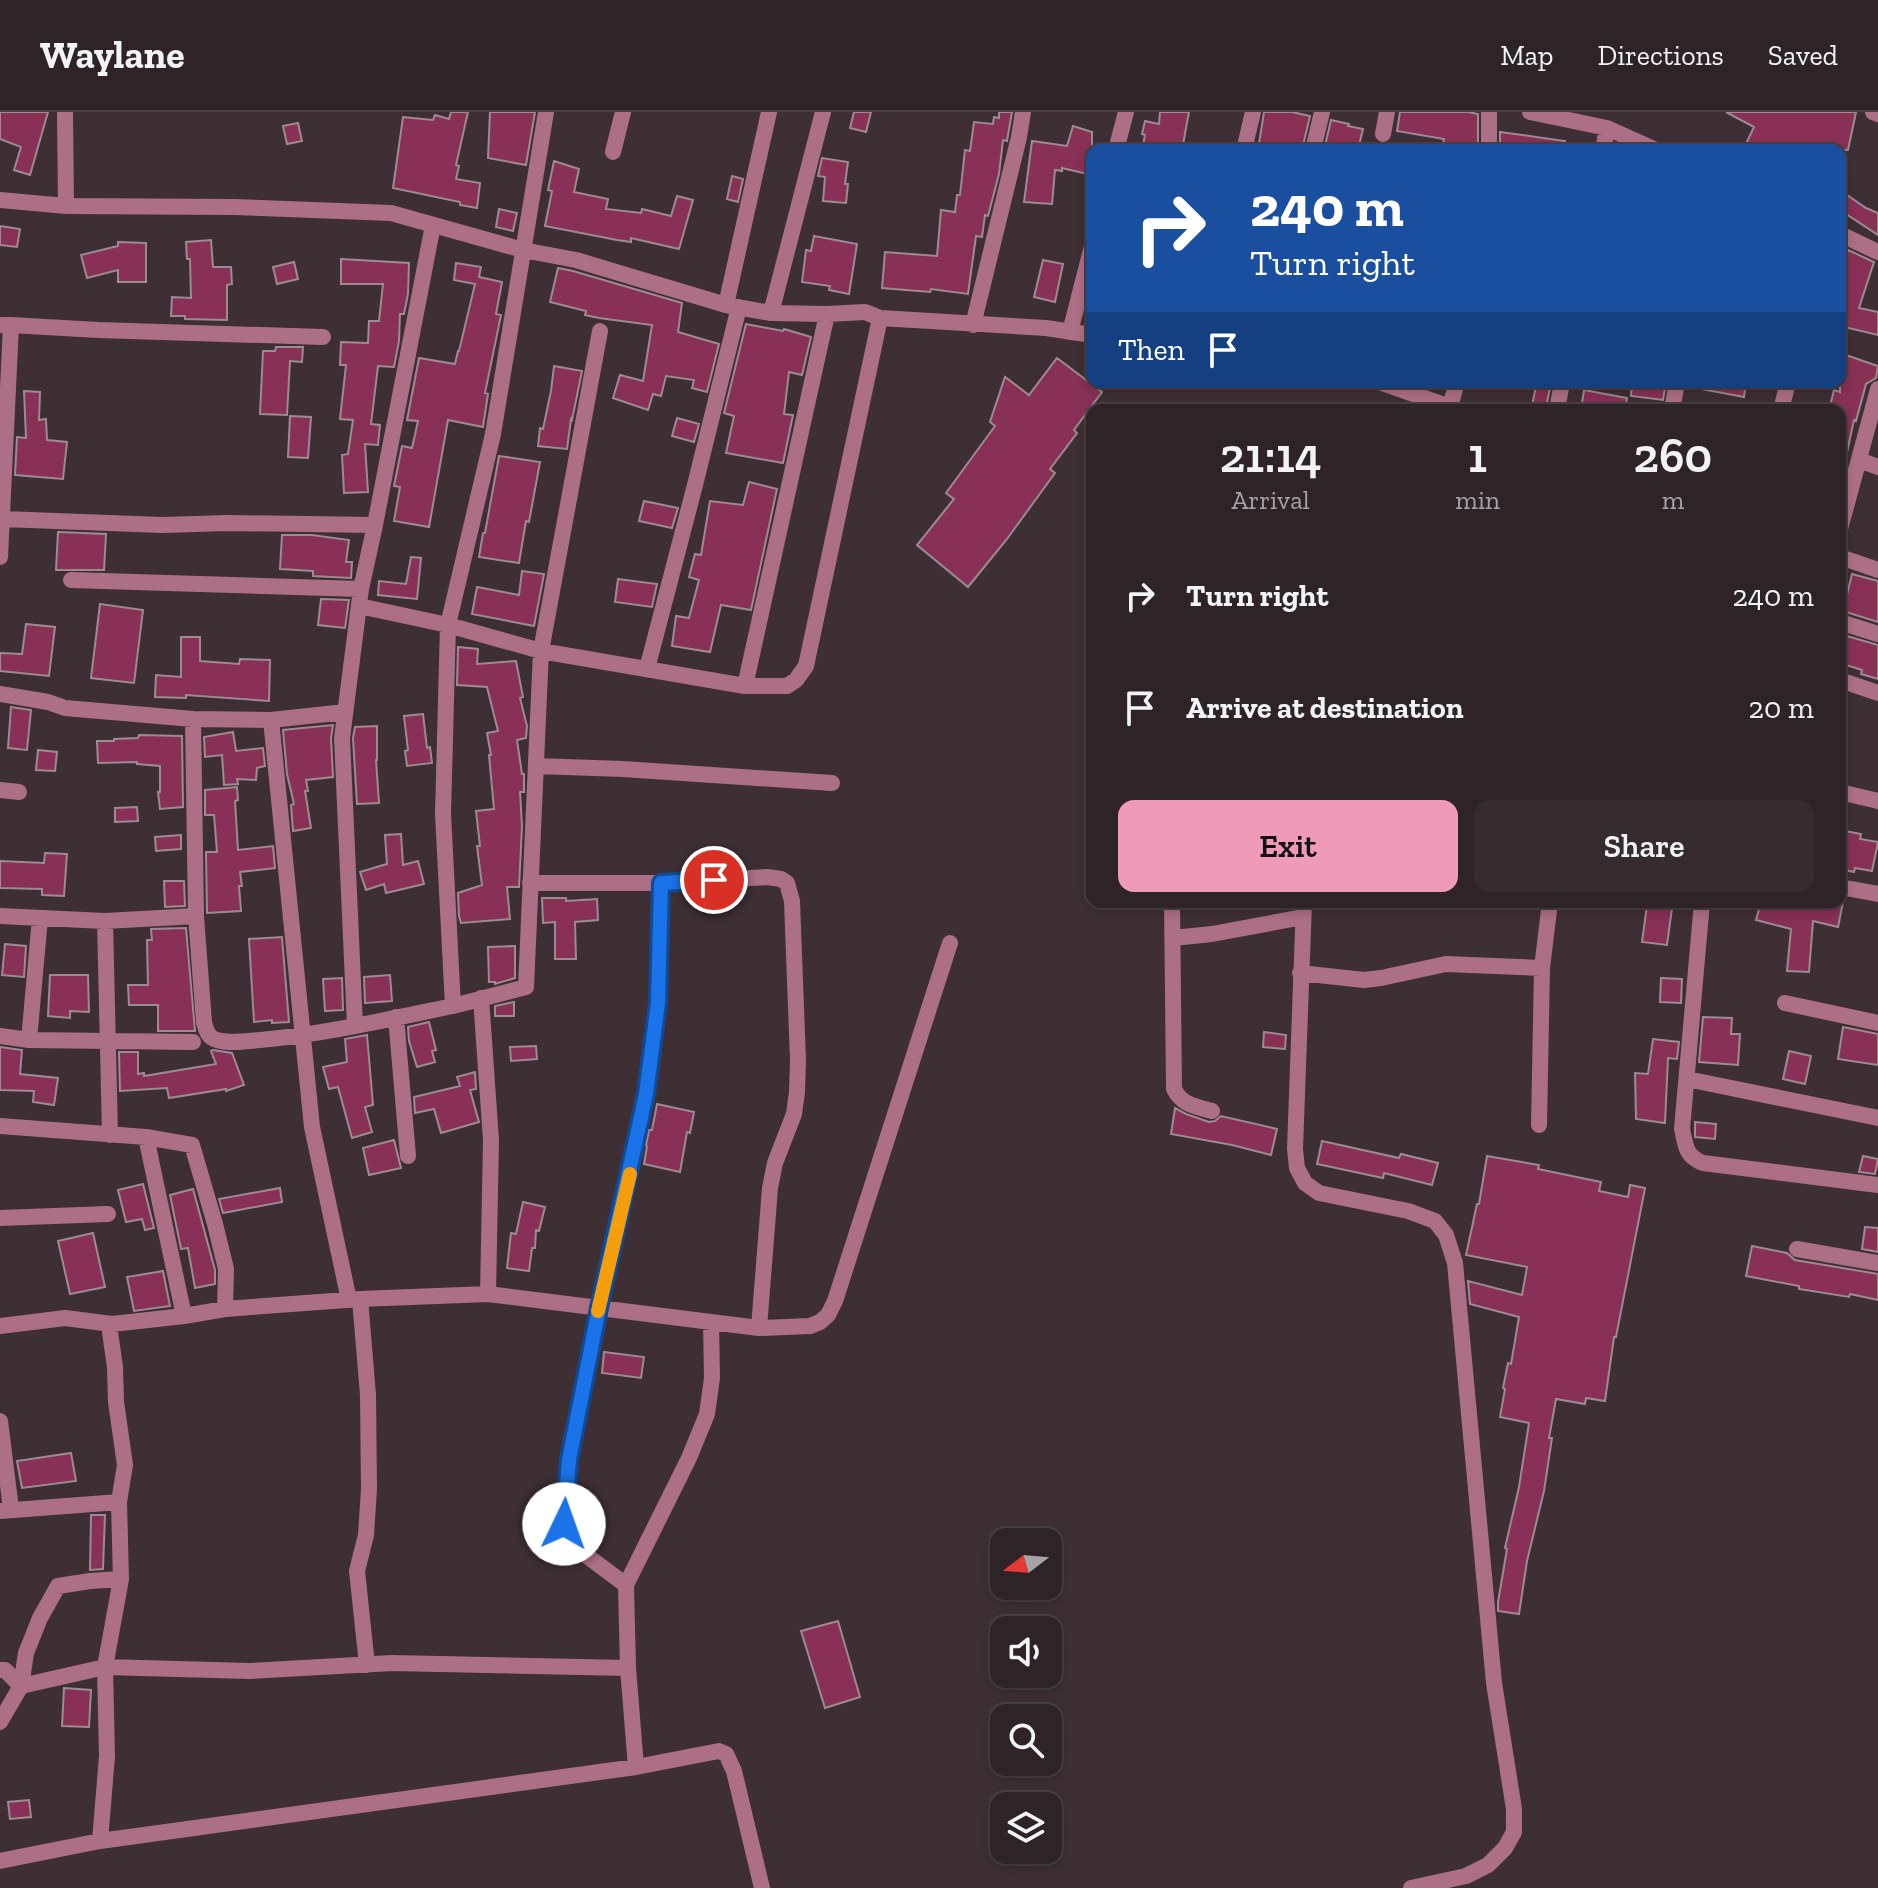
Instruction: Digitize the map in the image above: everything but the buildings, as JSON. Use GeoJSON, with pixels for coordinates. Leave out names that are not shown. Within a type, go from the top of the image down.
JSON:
{"type":"FeatureCollection","features":[{"type":"Feature","properties":{"kind":"street"},"geometry":{"type":"LineString","coordinates":[[65,112],[66,206]]}},
{"type":"Feature","properties":{"kind":"street"},"geometry":{"type":"LineString","coordinates":[[453,1006],[443,814],[448,625],[493,434],[546,112]]}},
{"type":"Feature","properties":{"kind":"street"},"geometry":{"type":"LineString","coordinates":[[613,152],[623,112]]}},
{"type":"Feature","properties":{"kind":"street"},"geometry":{"type":"LineString","coordinates":[[647,669],[695,485],[769,112]]}},
{"type":"Feature","properties":{"kind":"street"},"geometry":{"type":"LineString","coordinates":[[771,313],[823,112]]}},
{"type":"Feature","properties":{"kind":"street"},"geometry":{"type":"LineString","coordinates":[[973,325],[1023,112]]}},
{"type":"Feature","properties":{"kind":"street"},"geometry":{"type":"LineString","coordinates":[[1118,144],[1126,112]]}},
{"type":"Feature","properties":{"kind":"street"},"geometry":{"type":"LineString","coordinates":[[1245,144],[1253,112]]}},
{"type":"Feature","properties":{"kind":"street"},"geometry":{"type":"LineString","coordinates":[[1314,144],[1322,112]]}},
{"type":"Feature","properties":{"kind":"street"},"geometry":{"type":"LineString","coordinates":[[1383,134],[1387,112]]}},
{"type":"Feature","properties":{"kind":"street"},"geometry":{"type":"LineString","coordinates":[[1489,112],[1489,144]]}},
{"type":"Feature","properties":{"kind":"street"},"geometry":{"type":"LineString","coordinates":[[1530,112],[1607,128],[1643,144]]}},
{"type":"Feature","properties":{"kind":"street"},"geometry":{"type":"LineString","coordinates":[[1604,144],[1607,128]]}},
{"type":"Feature","properties":{"kind":"street"},"geometry":{"type":"LineString","coordinates":[[0,200],[66,206],[234,207],[391,213],[523,250],[576,260],[732,306],[771,313],[865,312],[880,318],[1046,328],[1086,334]]}},
{"type":"Feature","properties":{"kind":"street"},"geometry":{"type":"LineString","coordinates":[[355,1026],[342,738],[361,589],[433,225]]}},
{"type":"Feature","properties":{"kind":"street"},"geometry":{"type":"LineString","coordinates":[[1846,237],[1878,252]]}},
{"type":"Feature","properties":{"kind":"street"},"geometry":{"type":"LineString","coordinates":[[1070,332],[1086,269]]}},
{"type":"Feature","properties":{"kind":"street"},"geometry":{"type":"LineString","coordinates":[[745,686],[827,314]]}},
{"type":"Feature","properties":{"kind":"street"},"geometry":{"type":"LineString","coordinates":[[359,606],[448,625],[541,651],[745,686],[787,686],[806,666],[880,318]]}},
{"type":"Feature","properties":{"kind":"street"},"geometry":{"type":"LineString","coordinates":[[0,557],[5,325],[323,337]]}},
{"type":"Feature","properties":{"kind":"street"},"geometry":{"type":"LineString","coordinates":[[193,719],[196,916],[204,1022],[210,1037],[218,1041],[238,1042],[303,1036],[453,1006],[526,987],[541,651],[600,331]]}},
{"type":"Feature","properties":{"kind":"street"},"geometry":{"type":"LineString","coordinates":[[1391,388],[1423,404]]}},
{"type":"Feature","properties":{"kind":"street"},"geometry":{"type":"LineString","coordinates":[[1846,507],[1878,389]]}},
{"type":"Feature","properties":{"kind":"street"},"geometry":{"type":"LineString","coordinates":[[1859,460],[1878,467]]}},
{"type":"Feature","properties":{"kind":"street"},"geometry":{"type":"LineString","coordinates":[[3,519],[162,525],[375,525]]}},
{"type":"Feature","properties":{"kind":"street"},"geometry":{"type":"LineString","coordinates":[[1846,559],[1878,570]]}},
{"type":"Feature","properties":{"kind":"street"},"geometry":{"type":"LineString","coordinates":[[71,580],[361,589]]}},
{"type":"Feature","properties":{"kind":"street"},"geometry":{"type":"LineString","coordinates":[[1846,624],[1878,634]]}},
{"type":"Feature","properties":{"kind":"street"},"geometry":{"type":"LineString","coordinates":[[1846,682],[1878,693]]}},
{"type":"Feature","properties":{"kind":"street"},"geometry":{"type":"LineString","coordinates":[[0,694],[65,708],[193,719],[271,720],[345,712]]}},
{"type":"Feature","properties":{"kind":"street"},"geometry":{"type":"LineString","coordinates":[[271,720],[312,1127],[322,1180],[354,1299],[368,1395],[369,1489],[366,1535],[357,1571],[367,1665]]}},
{"type":"Feature","properties":{"kind":"street"},"geometry":{"type":"LineString","coordinates":[[536,766],[832,783]]}},
{"type":"Feature","properties":{"kind":"street"},"geometry":{"type":"LineString","coordinates":[[0,790],[19,792]]}},
{"type":"Feature","properties":{"kind":"street"},"geometry":{"type":"LineString","coordinates":[[1846,793],[1878,801]]}},
{"type":"Feature","properties":{"kind":"street"},"geometry":{"type":"LineString","coordinates":[[530,883],[661,883],[767,877],[787,883],[790,890],[797,1092],[794,1114],[775,1163],[770,1188],[759,1328]]}},
{"type":"Feature","properties":{"kind":"street"},"geometry":{"type":"LineString","coordinates":[[626,1585],[579,1550],[568,1537],[564,1524],[569,1460],[646,1094],[658,1003],[661,883]]}},
{"type":"Feature","properties":{"kind":"street"},"geometry":{"type":"LineString","coordinates":[[1846,888],[1878,894]]}},
{"type":"Feature","properties":{"kind":"street"},"geometry":{"type":"LineString","coordinates":[[1172,908],[1174,1089],[1186,1104],[1212,1111]]}},
{"type":"Feature","properties":{"kind":"street"},"geometry":{"type":"LineString","coordinates":[[1539,1125],[1542,968],[1549,908]]}},
{"type":"Feature","properties":{"kind":"street"},"geometry":{"type":"LineString","coordinates":[[1701,908],[1682,1129],[1688,1152],[1693,1159],[1703,1163],[1878,1185]]}},
{"type":"Feature","properties":{"kind":"street"},"geometry":{"type":"LineString","coordinates":[[1173,938],[1212,934],[1304,909],[1295,1149],[1297,1168],[1305,1183],[1319,1193],[1408,1211],[1435,1221],[1446,1235],[1455,1263],[1486,1607],[1494,1683],[1514,1809],[1514,1832],[1505,1848],[1488,1865],[1466,1876],[1411,1888]]}},
{"type":"Feature","properties":{"kind":"street"},"geometry":{"type":"LineString","coordinates":[[0,916],[105,921],[196,916]]}},
{"type":"Feature","properties":{"kind":"street"},"geometry":{"type":"LineString","coordinates":[[29,1040],[40,918]]}},
{"type":"Feature","properties":{"kind":"street"},"geometry":{"type":"LineString","coordinates":[[105,921],[110,1135]]}},
{"type":"Feature","properties":{"kind":"street"},"geometry":{"type":"LineString","coordinates":[[0,1326],[65,1318],[112,1324],[225,1309],[354,1299],[488,1294],[759,1328],[810,1326],[820,1322],[828,1315],[835,1301],[950,943]]}},
{"type":"Feature","properties":{"kind":"street"},"geometry":{"type":"LineString","coordinates":[[1300,973],[1364,980],[1446,964],[1542,968]]}},
{"type":"Feature","properties":{"kind":"street"},"geometry":{"type":"LineString","coordinates":[[481,998],[491,1140],[488,1294]]}},
{"type":"Feature","properties":{"kind":"street"},"geometry":{"type":"LineString","coordinates":[[1785,1003],[1878,1023]]}},
{"type":"Feature","properties":{"kind":"street"},"geometry":{"type":"LineString","coordinates":[[396,1017],[408,1156]]}},
{"type":"Feature","properties":{"kind":"street"},"geometry":{"type":"LineString","coordinates":[[0,1036],[29,1040],[193,1042]]}},
{"type":"Feature","properties":{"kind":"street"},"geometry":{"type":"LineString","coordinates":[[1687,1079],[1878,1118]]}},
{"type":"Feature","properties":{"kind":"street"},"geometry":{"type":"LineString","coordinates":[[0,1126],[146,1137],[192,1145],[226,1269],[225,1309]]}},
{"type":"Feature","properties":{"kind":"street"},"geometry":{"type":"LineString","coordinates":[[146,1137],[184,1316]]}},
{"type":"Feature","properties":{"kind":"street"},"geometry":{"type":"LineString","coordinates":[[0,1218],[108,1214]]}},
{"type":"Feature","properties":{"kind":"street"},"geometry":{"type":"LineString","coordinates":[[1797,1249],[1878,1263]]}},
{"type":"Feature","properties":{"kind":"street"},"geometry":{"type":"LineString","coordinates":[[636,1767],[628,1668],[626,1585],[689,1458],[707,1414],[712,1378],[711,1323]]}},
{"type":"Feature","properties":{"kind":"street"},"geometry":{"type":"LineString","coordinates":[[100,1841],[107,1756],[105,1667],[121,1579],[119,1502],[125,1465],[116,1402],[110,1332],[112,1324]]}},
{"type":"Feature","properties":{"kind":"street"},"geometry":{"type":"LineString","coordinates":[[0,1421],[6,1510],[119,1502]]}},
{"type":"Feature","properties":{"kind":"street"},"geometry":{"type":"LineString","coordinates":[[0,1722],[21,1686],[26,1653],[40,1618],[58,1586],[121,1579]]}},
{"type":"Feature","properties":{"kind":"street"},"geometry":{"type":"LineString","coordinates":[[21,1686],[105,1667],[250,1671],[392,1663],[628,1668]]}},
{"type":"Feature","properties":{"kind":"street"},"geometry":{"type":"LineString","coordinates":[[0,1670],[5,1670],[21,1686]]}},
{"type":"Feature","properties":{"kind":"street"},"geometry":{"type":"LineString","coordinates":[[0,1861],[100,1841],[636,1767],[719,1751],[726,1754],[734,1771],[762,1888]]}},
{"type":"Feature","properties":{"kind":"slow traffic"},"geometry":{"type":"LineString","coordinates":[[598,1311],[630,1174]]}},
{"type":"Feature","properties":{"kind":"route"},"geometry":{"type":"LineString","coordinates":[[564,1524],[569,1460],[646,1094],[658,1003],[661,883],[714,880]]}}]}
